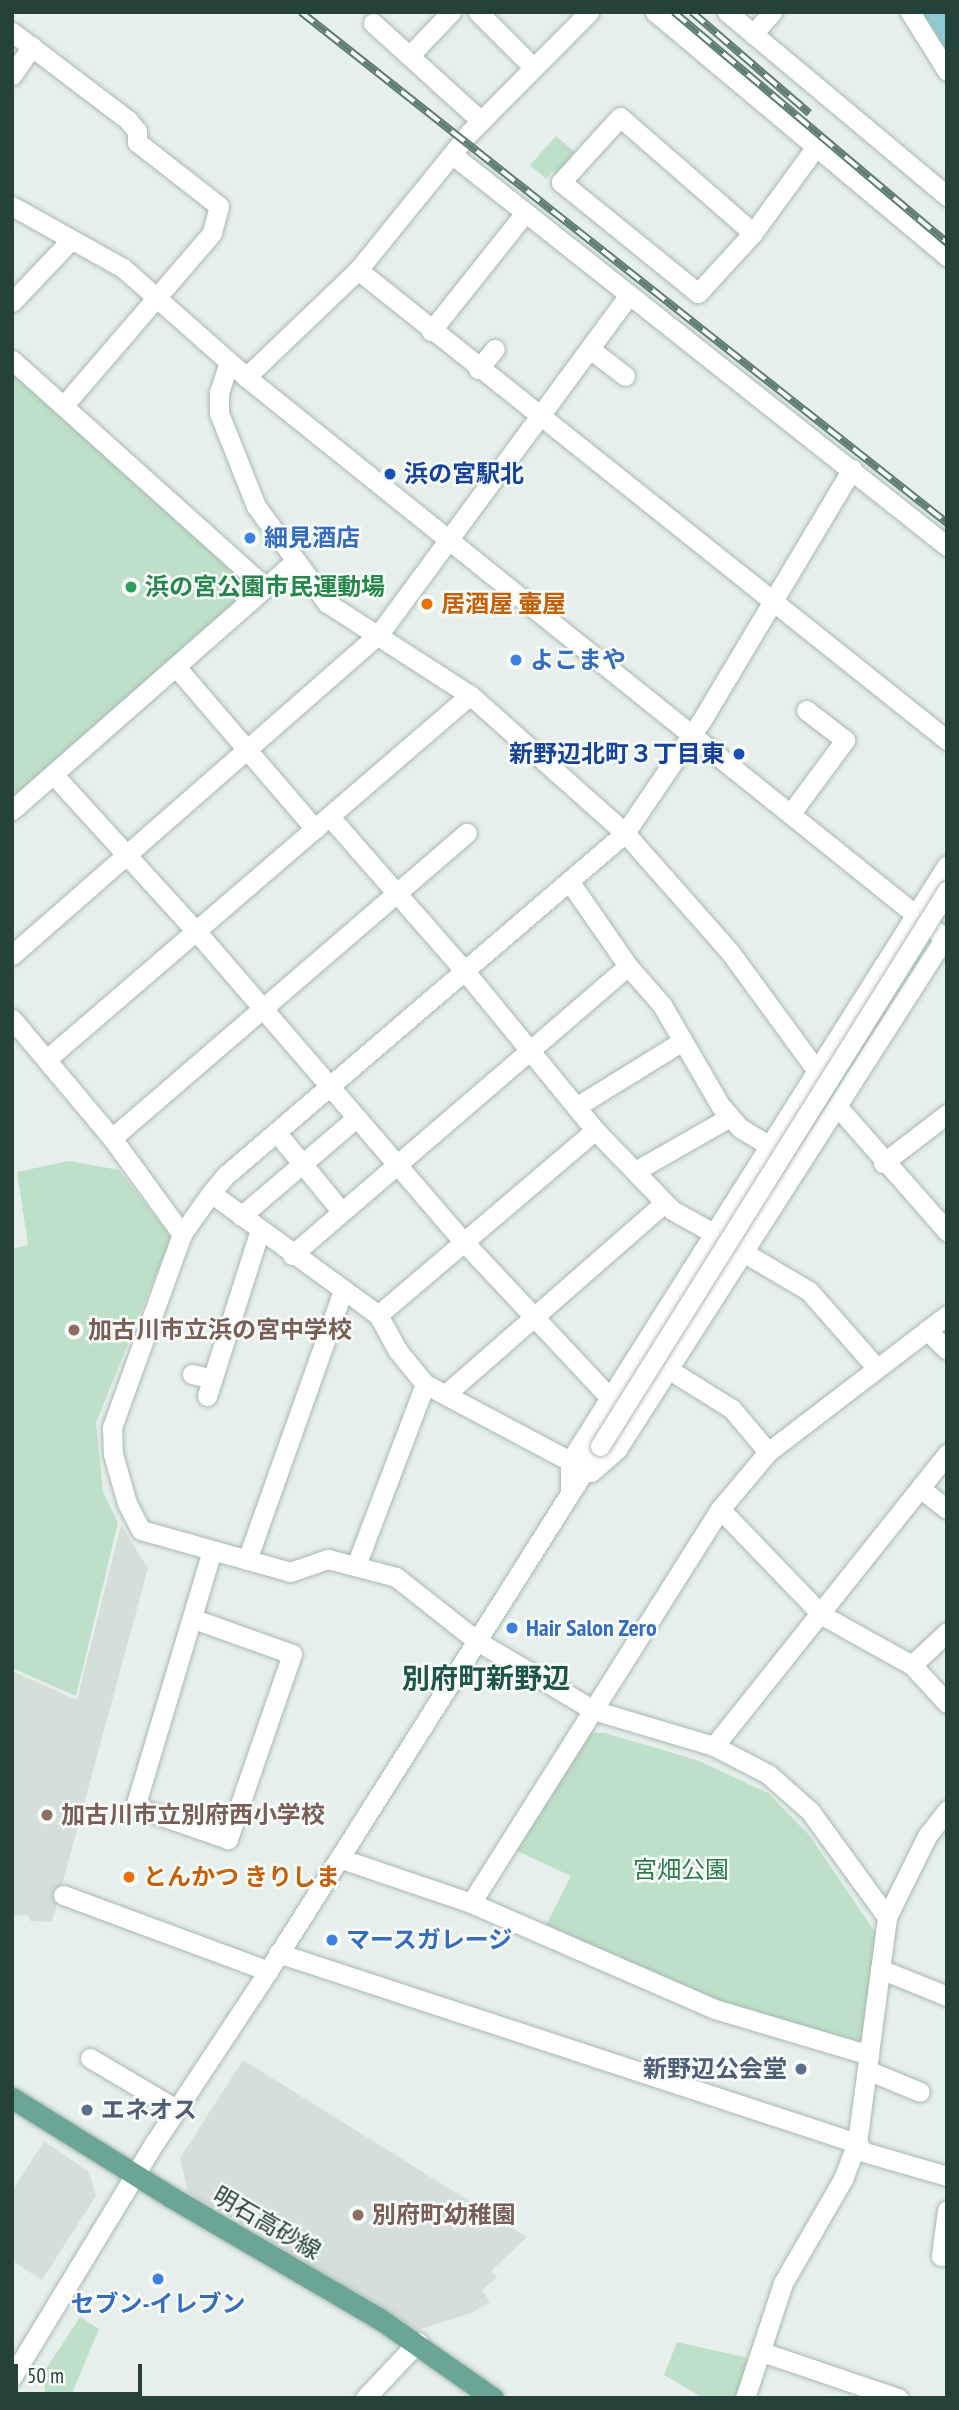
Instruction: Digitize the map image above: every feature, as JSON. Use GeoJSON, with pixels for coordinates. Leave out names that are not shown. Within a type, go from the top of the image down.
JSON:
{"type":"FeatureCollection","features":[{"type":"Feature","properties":{"kind":"main road","name":"明石高砂線"},"geometry":{"type":"LineString","coordinates":[[12,2098],[418,2342],[493,2398]]}},
{"type":"Feature","properties":{"kind":"street"},"geometry":{"type":"LineString","coordinates":[[411,54],[451,12]]}},
{"type":"Feature","properties":{"kind":"street"},"geometry":{"type":"LineString","coordinates":[[478,12],[533,67]]}},
{"type":"Feature","properties":{"kind":"street"},"geometry":{"type":"LineString","coordinates":[[246,377],[358,270],[481,121],[589,12]]}},
{"type":"Feature","properties":{"kind":"street"},"geometry":{"type":"LineString","coordinates":[[655,12],[947,256]]}},
{"type":"Feature","properties":{"kind":"street"},"geometry":{"type":"LineString","coordinates":[[727,12],[947,196]]}},
{"type":"Feature","properties":{"kind":"street"},"geometry":{"type":"LineString","coordinates":[[753,34],[772,12]]}},
{"type":"Feature","properties":{"kind":"street"},"geometry":{"type":"LineString","coordinates":[[910,12],[947,71]]}},
{"type":"Feature","properties":{"kind":"street"},"geometry":{"type":"LineString","coordinates":[[373,23],[411,54],[481,121]]}},
{"type":"Feature","properties":{"kind":"street"},"geometry":{"type":"LineString","coordinates":[[12,32],[128,120],[137,131],[136,142],[219,206],[212,233],[159,299],[64,405]]}},
{"type":"Feature","properties":{"kind":"street"},"geometry":{"type":"LineString","coordinates":[[12,75],[32,46]]}},
{"type":"Feature","properties":{"kind":"street"},"geometry":{"type":"LineString","coordinates":[[752,233],[620,117],[561,182],[698,293],[752,233],[815,148]]}},
{"type":"Feature","properties":{"kind":"street"},"geometry":{"type":"LineString","coordinates":[[454,156],[947,546]]}},
{"type":"Feature","properties":{"kind":"street"},"geometry":{"type":"LineString","coordinates":[[12,206],[69,242],[123,268],[246,377],[946,937],[617,1449],[570,1492]]}},
{"type":"Feature","properties":{"kind":"street"},"geometry":{"type":"LineString","coordinates":[[431,331],[526,213]]}},
{"type":"Feature","properties":{"kind":"street"},"geometry":{"type":"LineString","coordinates":[[12,303],[69,242]]}},
{"type":"Feature","properties":{"kind":"street"},"geometry":{"type":"LineString","coordinates":[[358,270],[539,419],[947,740]]}},
{"type":"Feature","properties":{"kind":"street"},"geometry":{"type":"LineString","coordinates":[[12,955],[379,634],[629,295]]}},
{"type":"Feature","properties":{"kind":"street"},"geometry":{"type":"LineString","coordinates":[[478,369],[495,349]]}},
{"type":"Feature","properties":{"kind":"street"},"geometry":{"type":"LineString","coordinates":[[590,349],[625,376]]}},
{"type":"Feature","properties":{"kind":"street"},"geometry":{"type":"LineString","coordinates":[[12,360],[265,587]]}},
{"type":"Feature","properties":{"kind":"street"},"geometry":{"type":"LineString","coordinates":[[229,362],[219,392],[219,413],[256,506],[294,562],[327,603],[470,695],[625,833],[730,951],[817,1071]]}},
{"type":"Feature","properties":{"kind":"street"},"geometry":{"type":"LineString","coordinates":[[852,469],[692,734],[625,833],[464,970],[211,1193],[182,1234],[112,1427],[113,1454],[127,1503],[141,1531],[290,1572],[328,1559],[357,1563],[396,1577],[477,1641],[593,1710],[713,1746],[750,1763],[791,1792],[830,1836],[887,1917]]}},
{"type":"Feature","properties":{"kind":"street"},"geometry":{"type":"LineString","coordinates":[[12,810],[177,668],[294,562]]}},
{"type":"Feature","properties":{"kind":"street"},"geometry":{"type":"LineString","coordinates":[[177,668],[247,751],[395,894],[579,1105],[595,1129],[637,1170],[664,1203],[715,1234]]}},
{"type":"Feature","properties":{"kind":"street"},"geometry":{"type":"LineString","coordinates":[[47,1059],[470,695]]}},
{"type":"Feature","properties":{"kind":"street"},"geometry":{"type":"LineString","coordinates":[[791,813],[845,740],[806,710]]}},
{"type":"Feature","properties":{"kind":"street"},"geometry":{"type":"LineString","coordinates":[[53,774],[197,932],[396,1166],[534,1320],[609,1397]]}},
{"type":"Feature","properties":{"kind":"street"},"geometry":{"type":"LineString","coordinates":[[112,1138],[467,833]]}},
{"type":"Feature","properties":{"kind":"street"},"geometry":{"type":"LineString","coordinates":[[570,1492],[570,1461],[947,865]]}},
{"type":"Feature","properties":{"kind":"street"},"geometry":{"type":"LineString","coordinates":[[569,881],[628,966],[662,1005],[681,1042],[730,1117],[770,1146]]}},
{"type":"Feature","properties":{"kind":"street"},"geometry":{"type":"LineString","coordinates":[[12,2376],[138,2175],[176,2109],[268,1971],[477,1641],[947,891]]}},
{"type":"Feature","properties":{"kind":"street"},"geometry":{"type":"LineString","coordinates":[[292,1255],[628,966]]}},
{"type":"Feature","properties":{"kind":"street"},"geometry":{"type":"LineString","coordinates":[[12,1019],[112,1138],[182,1234]]}},
{"type":"Feature","properties":{"kind":"street"},"geometry":{"type":"LineString","coordinates":[[579,1105],[681,1042]]}},
{"type":"Feature","properties":{"kind":"street"},"geometry":{"type":"LineString","coordinates":[[837,1106],[883,1163],[947,1230]]}},
{"type":"Feature","properties":{"kind":"street"},"geometry":{"type":"LineString","coordinates":[[883,1163],[947,1114]]}},
{"type":"Feature","properties":{"kind":"street"},"geometry":{"type":"LineString","coordinates":[[637,1170],[730,1117]]}},
{"type":"Feature","properties":{"kind":"street"},"geometry":{"type":"LineString","coordinates":[[242,1216],[356,1118]]}},
{"type":"Feature","properties":{"kind":"street"},"geometry":{"type":"LineString","coordinates":[[378,1315],[595,1129]]}},
{"type":"Feature","properties":{"kind":"street"},"geometry":{"type":"LineString","coordinates":[[277,1133],[342,1212]]}},
{"type":"Feature","properties":{"kind":"street"},"geometry":{"type":"LineString","coordinates":[[211,1193],[292,1255],[378,1315],[398,1351],[425,1384],[447,1393],[570,1461]]}},
{"type":"Feature","properties":{"kind":"street"},"geometry":{"type":"LineString","coordinates":[[447,1393],[534,1320],[664,1203]]}},
{"type":"Feature","properties":{"kind":"street"},"geometry":{"type":"LineString","coordinates":[[192,1374],[210,1388],[260,1230]]}},
{"type":"Feature","properties":{"kind":"street"},"geometry":{"type":"LineString","coordinates":[[743,1252],[809,1291],[875,1366]]}},
{"type":"Feature","properties":{"kind":"street"},"geometry":{"type":"LineString","coordinates":[[247,1560],[343,1290]]}},
{"type":"Feature","properties":{"kind":"street"},"geometry":{"type":"LineString","coordinates":[[471,1903],[720,1509],[768,1452],[875,1366],[947,1315]]}},
{"type":"Feature","properties":{"kind":"street"},"geometry":{"type":"LineString","coordinates":[[928,1330],[947,1350]]}},
{"type":"Feature","properties":{"kind":"street"},"geometry":{"type":"LineString","coordinates":[[667,1370],[732,1409],[768,1452]]}},
{"type":"Feature","properties":{"kind":"street"},"geometry":{"type":"LineString","coordinates":[[357,1563],[425,1384]]}},
{"type":"Feature","properties":{"kind":"street"},"geometry":{"type":"LineString","coordinates":[[713,1746],[822,1615],[947,1454]]}},
{"type":"Feature","properties":{"kind":"street"},"geometry":{"type":"LineString","coordinates":[[920,1488],[947,1509]]}},
{"type":"Feature","properties":{"kind":"street"},"geometry":{"type":"LineString","coordinates":[[720,1509],[822,1615],[912,1665],[947,1703]]}},
{"type":"Feature","properties":{"kind":"street"},"geometry":{"type":"LineString","coordinates":[[194,1619],[292,1654],[228,1839],[135,1807],[194,1619],[212,1550]]}},
{"type":"Feature","properties":{"kind":"street"},"geometry":{"type":"LineString","coordinates":[[912,1665],[947,1632]]}},
{"type":"Feature","properties":{"kind":"street"},"geometry":{"type":"LineString","coordinates":[[745,2398],[783,2283],[843,2179],[857,2143],[887,1917],[927,1836],[947,1810]]}},
{"type":"Feature","properties":{"kind":"street"},"geometry":{"type":"LineString","coordinates":[[339,1858],[471,1903],[715,2009],[868,2062],[920,2092]]}},
{"type":"Feature","properties":{"kind":"street"},"geometry":{"type":"LineString","coordinates":[[63,1895],[102,1917],[268,1971]]}},
{"type":"Feature","properties":{"kind":"street"},"geometry":{"type":"LineString","coordinates":[[278,1953],[857,2143],[864,2152],[947,2176]]}},
{"type":"Feature","properties":{"kind":"street"},"geometry":{"type":"LineString","coordinates":[[880,1969],[947,1996]]}},
{"type":"Feature","properties":{"kind":"street"},"geometry":{"type":"LineString","coordinates":[[90,2059],[176,2109]]}},
{"type":"Feature","properties":{"kind":"street"},"geometry":{"type":"LineString","coordinates":[[941,2256],[947,2210]]}},
{"type":"Feature","properties":{"kind":"street"},"geometry":{"type":"LineString","coordinates":[[365,2398],[418,2342]]}},
{"type":"Feature","properties":{"kind":"street"},"geometry":{"type":"LineString","coordinates":[[762,2352],[868,2393],[898,2398]]}},
{"type":"Feature","properties":{"kind":"shaded area","name":"加古川市立別府西小学校"},"geometry":{"type":"Polygon","coordinates":[[[121,1525],[148,1568],[52,1922],[30,1921],[28,1915],[12,1916],[12,1671],[77,1700],[121,1525]]]}},
{"type":"Feature","properties":{"kind":"shaded area","name":"別府町幼稚園"},"geometry":{"type":"Polygon","coordinates":[[[243,2060],[527,2237],[491,2271],[497,2278],[482,2290],[490,2302],[471,2313],[418,2330],[188,2192],[180,2158],[243,2060]]]}},
{"type":"Feature","properties":{"kind":"shaded area"},"geometry":{"type":"Polygon","coordinates":[[[44,2141],[89,2172],[96,2196],[42,2280],[12,2261],[12,2191],[44,2141]]]}},
{"type":"Feature","properties":{"kind":"green space"},"geometry":{"type":"Polygon","coordinates":[[[556,136],[576,153],[557,175],[552,172],[546,179],[530,165],[556,136]]]}},
{"type":"Feature","properties":{"kind":"green space","name":"浜の宮公園市民運動場"},"geometry":{"type":"Polygon","coordinates":[[[12,368],[249,582],[250,591],[12,801],[12,368]]]}},
{"type":"Feature","properties":{"kind":"green space","name":"加古川市立浜の宮中学校"},"geometry":{"type":"Polygon","coordinates":[[[69,1161],[119,1170],[171,1237],[96,1423],[103,1492],[118,1523],[76,1696],[12,1668],[12,1249],[28,1245],[17,1172],[69,1161]]]}},
{"type":"Feature","properties":{"kind":"green space","name":"宮畑公園"},"geometry":{"type":"Polygon","coordinates":[[[589,1733],[605,1733],[697,1760],[768,1793],[809,1835],[879,1938],[861,2042],[718,2003],[546,1925],[571,1876],[515,1850],[589,1733]]]}},
{"type":"Feature","properties":{"kind":"green space"},"geometry":{"type":"Polygon","coordinates":[[[80,2317],[99,2329],[70,2398],[45,2398],[44,2372],[80,2317]]]}},
{"type":"Feature","properties":{"kind":"green space"},"geometry":{"type":"Polygon","coordinates":[[[677,2342],[748,2358],[737,2398],[703,2398],[664,2375],[677,2342]]]}},
{"type":"Feature","properties":{"kind":"water"},"geometry":{"type":"Polygon","coordinates":[[[918,12],[947,12],[947,56],[918,12]]]}},
{"type":"Feature","properties":{"kind":"railway"},"geometry":{"type":"LineString","coordinates":[[301,12],[947,523]]}},
{"type":"Feature","properties":{"kind":"railway"},"geometry":{"type":"LineString","coordinates":[[674,12],[947,243]]}},
{"type":"Feature","properties":{"kind":"railway"},"geometry":{"type":"LineString","coordinates":[[692,12],[809,113]]}},
{"type":"Feature","properties":{"kind":"place","name":"浜の宮駅北"},"geometry":{"type":"Point","coordinates":[390,474]}},
{"type":"Feature","properties":{"kind":"place","name":"細見酒店"},"geometry":{"type":"Point","coordinates":[250,538]}},
{"type":"Feature","properties":{"kind":"place","name":"浜の宮公園市民運動場"},"geometry":{"type":"Point","coordinates":[131,587]}},
{"type":"Feature","properties":{"kind":"place","name":"居酒屋 壷屋"},"geometry":{"type":"Point","coordinates":[427,604]}},
{"type":"Feature","properties":{"kind":"place","name":"よこまや"},"geometry":{"type":"Point","coordinates":[516,660]}},
{"type":"Feature","properties":{"kind":"place","name":"新野辺北町３丁目東"},"geometry":{"type":"Point","coordinates":[739,754]}},
{"type":"Feature","properties":{"kind":"place","name":"加古川市立浜の宮中学校"},"geometry":{"type":"Point","coordinates":[74,1330]}},
{"type":"Feature","properties":{"kind":"place","name":"Hair Salon Zero"},"geometry":{"type":"Point","coordinates":[512,1628]}},
{"type":"Feature","properties":{"kind":"place","name":"加古川市立別府西小学校"},"geometry":{"type":"Point","coordinates":[47,1815]}},
{"type":"Feature","properties":{"kind":"place","name":"とんかつ きりしま"},"geometry":{"type":"Point","coordinates":[129,1877]}},
{"type":"Feature","properties":{"kind":"place","name":"マースガレージ"},"geometry":{"type":"Point","coordinates":[332,1940]}},
{"type":"Feature","properties":{"kind":"place","name":"新野辺公会堂"},"geometry":{"type":"Point","coordinates":[801,2069]}},
{"type":"Feature","properties":{"kind":"place","name":"エネオス"},"geometry":{"type":"Point","coordinates":[87,2110]}},
{"type":"Feature","properties":{"kind":"place","name":"別府町幼稚園"},"geometry":{"type":"Point","coordinates":[358,2215]}},
{"type":"Feature","properties":{"kind":"place","name":"セブン-イレブン"},"geometry":{"type":"Point","coordinates":[158,2279]}},
{"type":"Feature","properties":{"kind":"district","name":"別府町新野辺"},"geometry":{"type":"Point","coordinates":[486,1678]}}]}
